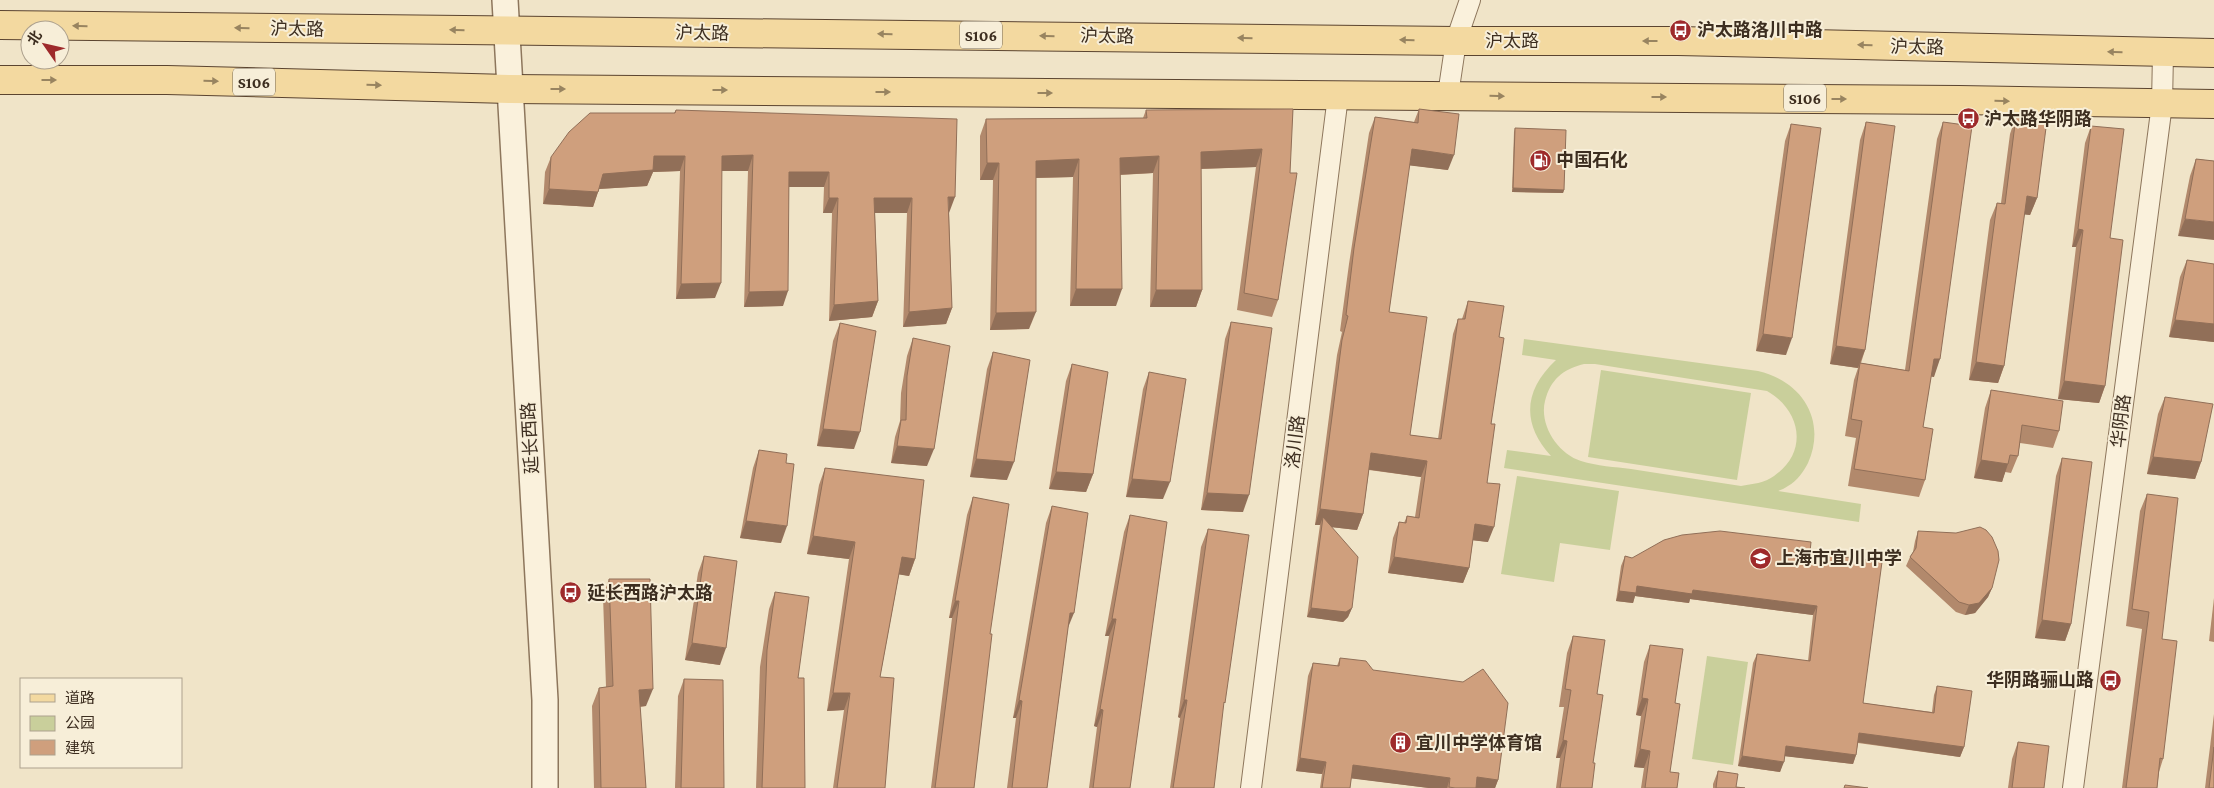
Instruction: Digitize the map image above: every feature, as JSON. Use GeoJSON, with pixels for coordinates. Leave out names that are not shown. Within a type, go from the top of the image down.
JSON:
{"type":"FeatureCollection","features":[{"type":"Feature","properties":{"kind":"main road","name":"沪太路"},"geometry":{"type":"LineString","coordinates":[[0,25],[1456,41],[1678,41],[2214,53]]}},
{"type":"Feature","properties":{"kind":"main road","name":"S106"},"geometry":{"type":"LineString","coordinates":[[0,80],[167,80],[509,89],[1338,96],[1448,95],[2214,104]]}},
{"type":"Feature","properties":{"kind":"street","name":"延长西路"},"geometry":{"type":"LineString","coordinates":[[505,0],[545,690],[545,788]]}},
{"type":"Feature","properties":{"kind":"street"},"geometry":{"type":"LineString","coordinates":[[1448,95],[1456,41],[1470,0]]}},
{"type":"Feature","properties":{"kind":"street","name":"华阴路"},"geometry":{"type":"LineString","coordinates":[[2073,788],[2162,104],[2163,53]]}},
{"type":"Feature","properties":{"kind":"street","name":"洛川路"},"geometry":{"type":"LineString","coordinates":[[1251,788],[1338,96]]}},
{"type":"Feature","properties":{"kind":"green space"},"geometry":{"type":"Polygon","coordinates":[[[1524,339],[1758,371],[1774,376],[1798,393],[1807,405],[1812,418],[1814,432],[1813,447],[1808,463],[1800,476],[1778,491],[1861,504],[1859,522],[1504,468],[1507,450],[1551,456],[1541,444],[1535,431],[1530,407],[1532,395],[1538,383],[1545,371],[1556,360],[1522,355],[1524,339]],[[1595,364],[1576,366],[1564,372],[1550,387],[1545,401],[1545,420],[1552,437],[1565,452],[1581,461],[1741,486],[1758,483],[1774,476],[1785,466],[1792,455],[1796,444],[1793,420],[1787,409],[1767,391],[1595,364]]]}},
{"type":"Feature","properties":{"kind":"green space"},"geometry":{"type":"Polygon","coordinates":[[[1601,370],[1751,393],[1737,480],[1588,457],[1601,370]]]}},
{"type":"Feature","properties":{"kind":"green space"},"geometry":{"type":"Polygon","coordinates":[[[1517,476],[1619,491],[1610,550],[1560,543],[1554,582],[1501,574],[1517,476]]]}},
{"type":"Feature","properties":{"kind":"green space"},"geometry":{"type":"Polygon","coordinates":[[[1707,656],[1748,662],[1733,765],[1692,759],[1707,656]]]}},
{"type":"Feature","properties":{"kind":"building"},"geometry":{"type":"Polygon","coordinates":[[[1293,109],[1290,173],[1297,173],[1278,300],[1244,293],[1262,149],[1201,152],[1202,290],[1156,290],[1159,156],[1120,158],[1122,289],[1076,289],[1079,159],[1036,161],[1036,312],[996,313],[999,163],[987,163],[986,119],[1147,118],[1146,110],[1293,109]]]}},
{"type":"Feature","properties":{"kind":"building"},"geometry":{"type":"Polygon","coordinates":[[[1419,109],[1459,114],[1454,155],[1412,149],[1389,312],[1427,317],[1410,435],[1441,439],[1458,319],[1465,319],[1468,301],[1504,306],[1499,337],[1504,338],[1491,424],[1495,424],[1487,483],[1500,484],[1494,527],[1475,524],[1469,568],[1394,557],[1399,522],[1406,523],[1407,516],[1419,518],[1427,461],[1371,453],[1363,514],[1320,509],[1342,340],[1348,316],[1346,315],[1354,248],[1375,117],[1418,123],[1419,109]]]}},
{"type":"Feature","properties":{"kind":"building"},"geometry":{"type":"Polygon","coordinates":[[[676,110],[957,119],[955,197],[948,197],[952,308],[909,312],[912,198],[874,198],[878,301],[834,305],[838,198],[829,198],[829,172],[789,172],[788,291],[749,292],[753,155],[722,156],[721,283],[681,284],[685,156],[654,156],[653,170],[603,174],[598,192],[549,189],[551,157],[569,132],[590,113],[675,113],[676,110]]]}},
{"type":"Feature","properties":{"kind":"building"},"geometry":{"type":"Polygon","coordinates":[[[2016,116],[2047,120],[2037,198],[2027,196],[2004,366],[1976,362],[1997,203],[2005,204],[2016,116]]]}},
{"type":"Feature","properties":{"kind":"building"},"geometry":{"type":"Polygon","coordinates":[[[1866,122],[1895,126],[1865,350],[1836,346],[1866,122]]]}},
{"type":"Feature","properties":{"kind":"building"},"geometry":{"type":"Polygon","coordinates":[[[1943,122],[1972,126],[1940,359],[1934,359],[1923,427],[1933,429],[1925,480],[1854,469],[1862,421],[1851,419],[1860,363],[1909,371],[1943,122]]]}},
{"type":"Feature","properties":{"kind":"building"},"geometry":{"type":"Polygon","coordinates":[[[1791,124],[1821,128],[1792,338],[1763,334],[1791,124]]]}},
{"type":"Feature","properties":{"kind":"building"},"geometry":{"type":"Polygon","coordinates":[[[2091,126],[2124,129],[2110,238],[2123,240],[2105,386],[2064,381],[2083,230],[2078,229],[2091,126]]]}},
{"type":"Feature","properties":{"kind":"building"},"geometry":{"type":"Polygon","coordinates":[[[1515,128],[1566,130],[1564,190],[1513,188],[1515,128]]]}},
{"type":"Feature","properties":{"kind":"building"},"geometry":{"type":"Polygon","coordinates":[[[2196,159],[2214,161],[2214,222],[2185,219],[2196,159]]]}},
{"type":"Feature","properties":{"kind":"building"},"geometry":{"type":"Polygon","coordinates":[[[2187,260],[2214,264],[2214,324],[2175,320],[2187,260]]]}},
{"type":"Feature","properties":{"kind":"building"},"geometry":{"type":"Polygon","coordinates":[[[1231,322],[1272,328],[1249,495],[1207,493],[1231,322]]]}},
{"type":"Feature","properties":{"kind":"building"},"geometry":{"type":"Polygon","coordinates":[[[840,323],[876,331],[860,432],[823,429],[840,323]]]}},
{"type":"Feature","properties":{"kind":"building"},"geometry":{"type":"Polygon","coordinates":[[[913,338],[950,346],[934,449],[897,446],[901,420],[906,420],[907,376],[913,338]]]}},
{"type":"Feature","properties":{"kind":"building"},"geometry":{"type":"Polygon","coordinates":[[[993,352],[1030,360],[1014,462],[976,459],[993,352]]]}},
{"type":"Feature","properties":{"kind":"building"},"geometry":{"type":"Polygon","coordinates":[[[1072,364],[1108,372],[1093,474],[1056,472],[1072,364]]]}},
{"type":"Feature","properties":{"kind":"building"},"geometry":{"type":"Polygon","coordinates":[[[1149,372],[1186,379],[1170,482],[1132,479],[1149,372]]]}},
{"type":"Feature","properties":{"kind":"building"},"geometry":{"type":"Polygon","coordinates":[[[1991,390],[2063,401],[2059,431],[2022,425],[2018,456],[2010,455],[2008,464],[1981,460],[1991,390]]]}},
{"type":"Feature","properties":{"kind":"building"},"geometry":{"type":"Polygon","coordinates":[[[2165,397],[2213,404],[2201,462],[2153,457],[2165,397]]]}},
{"type":"Feature","properties":{"kind":"building"},"geometry":{"type":"Polygon","coordinates":[[[759,450],[787,454],[786,463],[794,464],[787,526],[746,521],[759,450]]]}},
{"type":"Feature","properties":{"kind":"building"},"geometry":{"type":"Polygon","coordinates":[[[2062,458],[2092,462],[2071,624],[2042,620],[2062,458]]]}},
{"type":"Feature","properties":{"kind":"building"},"geometry":{"type":"Polygon","coordinates":[[[825,468],[924,480],[915,559],[902,557],[880,677],[894,678],[885,788],[837,788],[850,693],[833,693],[855,542],[813,536],[825,468]]]}},
{"type":"Feature","properties":{"kind":"building"},"geometry":{"type":"Polygon","coordinates":[[[2147,494],[2178,498],[2162,639],[2177,641],[2163,759],[2160,758],[2157,788],[2126,788],[2149,612],[2132,609],[2147,494]]]}},
{"type":"Feature","properties":{"kind":"building"},"geometry":{"type":"Polygon","coordinates":[[[973,497],[1009,504],[990,634],[992,634],[974,788],[935,788],[959,601],[955,601],[973,497]]]}},
{"type":"Feature","properties":{"kind":"building"},"geometry":{"type":"Polygon","coordinates":[[[1052,506],[1088,513],[1074,613],[1070,613],[1047,788],[1012,788],[1022,701],[1019,700],[1052,506]]]}},
{"type":"Feature","properties":{"kind":"building"},"geometry":{"type":"Polygon","coordinates":[[[1130,515],[1167,522],[1130,788],[1093,788],[1103,710],[1100,709],[1116,619],[1112,619],[1130,515]]]}},
{"type":"Feature","properties":{"kind":"building"},"geometry":{"type":"Polygon","coordinates":[[[1323,517],[1358,557],[1352,608],[1346,612],[1311,608],[1323,517]]]}},
{"type":"Feature","properties":{"kind":"building"},"geometry":{"type":"Polygon","coordinates":[[[1980,527],[1986,530],[1992,537],[1998,551],[1999,560],[1992,588],[1979,603],[1969,605],[1959,602],[1910,557],[1916,548],[1918,531],[1956,533],[1980,527]]]}},
{"type":"Feature","properties":{"kind":"building"},"geometry":{"type":"Polygon","coordinates":[[[1208,529],[1249,535],[1224,702],[1214,788],[1173,788],[1187,700],[1184,700],[1208,529]]]}},
{"type":"Feature","properties":{"kind":"building"},"geometry":{"type":"Polygon","coordinates":[[[1720,531],[1811,542],[1810,552],[1882,562],[1863,703],[1934,713],[1937,686],[1972,691],[1964,747],[1859,733],[1856,755],[1786,746],[1784,762],[1742,756],[1757,654],[1810,661],[1817,606],[1693,590],[1692,594],[1637,586],[1636,593],[1619,591],[1625,556],[1632,558],[1664,540],[1682,535],[1720,531]]]}},
{"type":"Feature","properties":{"kind":"building"},"geometry":{"type":"Polygon","coordinates":[[[704,556],[737,561],[726,648],[692,643],[704,556]]]}},
{"type":"Feature","properties":{"kind":"building"},"geometry":{"type":"Polygon","coordinates":[[[609,579],[650,579],[653,689],[639,690],[646,788],[601,788],[599,688],[613,686],[609,579]]]}},
{"type":"Feature","properties":{"kind":"building"},"geometry":{"type":"Polygon","coordinates":[[[775,592],[809,597],[798,678],[804,678],[805,788],[762,788],[767,650],[775,592]]]}},
{"type":"Feature","properties":{"kind":"building"},"geometry":{"type":"Polygon","coordinates":[[[1573,636],[1605,640],[1597,694],[1603,695],[1593,763],[1595,763],[1592,788],[1560,788],[1567,741],[1563,740],[1571,690],[1565,689],[1573,636]]]}},
{"type":"Feature","properties":{"kind":"building"},"geometry":{"type":"Polygon","coordinates":[[[1650,645],[1683,649],[1675,703],[1680,704],[1670,772],[1679,773],[1677,788],[1645,788],[1650,751],[1640,749],[1648,699],[1642,698],[1650,645]]]}},
{"type":"Feature","properties":{"kind":"building","name":"宜川中学体育馆"},"geometry":{"type":"Polygon","coordinates":[[[1340,658],[1366,661],[1373,670],[1463,682],[1483,669],[1508,703],[1498,780],[1477,777],[1476,788],[1455,788],[1449,787],[1450,778],[1353,765],[1350,788],[1322,788],[1326,762],[1300,758],[1313,663],[1339,666],[1340,658]]]}},
{"type":"Feature","properties":{"kind":"building"},"geometry":{"type":"Polygon","coordinates":[[[684,679],[723,680],[724,788],[681,788],[684,679]]]}},
{"type":"Feature","properties":{"kind":"building"},"geometry":{"type":"Polygon","coordinates":[[[2018,742],[2049,746],[2044,788],[2012,788],[2018,742]]]}},
{"type":"Feature","properties":{"kind":"building"},"geometry":{"type":"Polygon","coordinates":[[[2214,747],[2214,788],[2209,788],[2214,747]]]}},
{"type":"Feature","properties":{"kind":"building"},"geometry":{"type":"Polygon","coordinates":[[[1718,771],[1738,774],[1736,787],[1745,788],[1716,788],[1718,771]]]}},
{"type":"Feature","properties":{"kind":"building"},"geometry":{"type":"Polygon","coordinates":[[[1845,785],[1868,788],[1844,788],[1845,785]]]}},
{"type":"Feature","properties":{"kind":"place","name":"沪太路洛川中路"},"geometry":{"type":"Point","coordinates":[1681,30]}},
{"type":"Feature","properties":{"kind":"place","name":"沪太路华阴路"},"geometry":{"type":"Point","coordinates":[1968,119]}},
{"type":"Feature","properties":{"kind":"place","name":"中国石化"},"geometry":{"type":"Point","coordinates":[1540,160]}},
{"type":"Feature","properties":{"kind":"place","name":"上海市宜川中学"},"geometry":{"type":"Point","coordinates":[1760,558]}},
{"type":"Feature","properties":{"kind":"place","name":"延长西路沪太路"},"geometry":{"type":"Point","coordinates":[571,593]}},
{"type":"Feature","properties":{"kind":"place","name":"华阴路骊山路"},"geometry":{"type":"Point","coordinates":[2110,680]}},
{"type":"Feature","properties":{"kind":"place","name":"宜川中学体育馆"},"geometry":{"type":"Point","coordinates":[1400,743]}}]}
